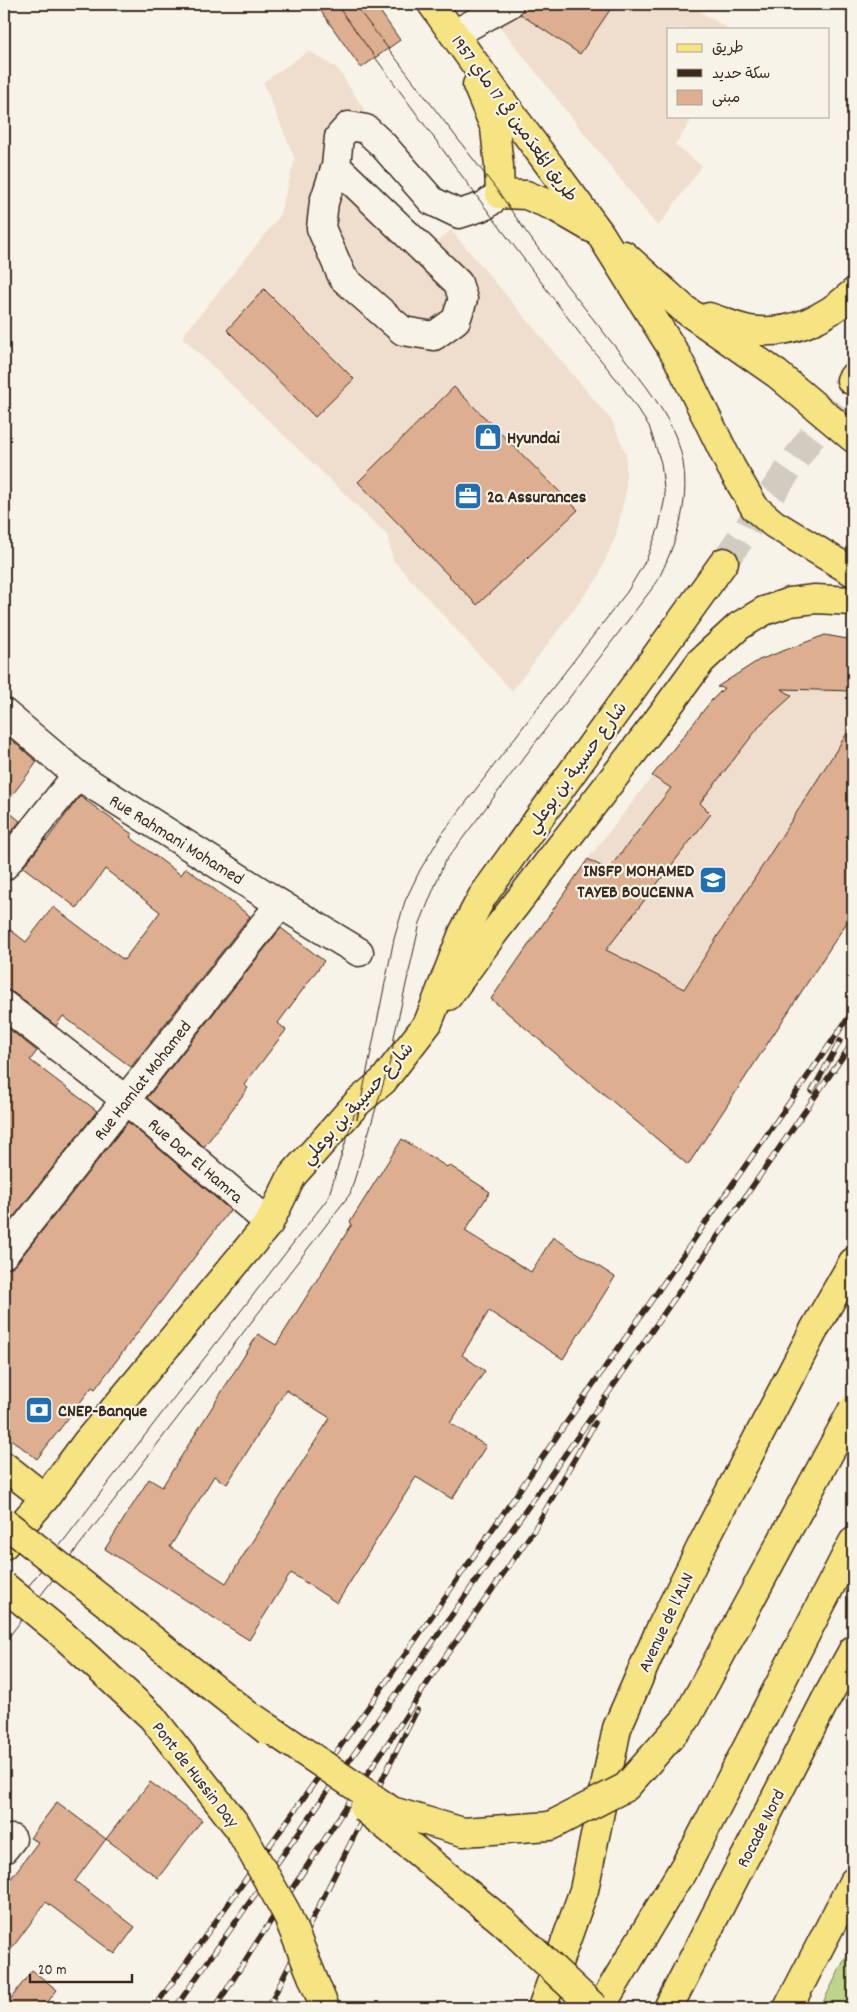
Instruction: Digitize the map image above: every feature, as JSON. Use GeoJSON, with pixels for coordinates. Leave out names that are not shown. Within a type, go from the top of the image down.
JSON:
{"type":"FeatureCollection","features":[{"type":"Feature","properties":{"kind":"main road","name":"طريق المُعدَمين في 17 ماي 1957"},"geometry":{"type":"LineString","coordinates":[[432,4],[500,100],[599,232]]}},
{"type":"Feature","properties":{"kind":"main road"},"geometry":{"type":"LineString","coordinates":[[457,39],[495,128],[500,194],[526,195],[555,208],[599,232],[684,309],[777,374],[853,438]]}},
{"type":"Feature","properties":{"kind":"main road"},"geometry":{"type":"LineString","coordinates":[[599,232],[676,355],[731,466],[756,508],[774,524],[853,572]]}},
{"type":"Feature","properties":{"kind":"main road"},"geometry":{"type":"LineString","coordinates":[[684,309],[750,330],[787,330],[818,320],[853,293]]}},
{"type":"Feature","properties":{"kind":"main road","name":"شارع حسيبة بن بوعلي"},"geometry":{"type":"LineString","coordinates":[[4,1545],[46,1498],[86,1443],[269,1223],[292,1176],[358,1102],[383,1081],[428,1024],[453,955],[482,897],[724,562]]}},
{"type":"Feature","properties":{"kind":"main road"},"geometry":{"type":"LineString","coordinates":[[428,1024],[493,934],[655,724],[701,661],[739,626],[764,612],[790,602],[815,599],[853,601]]}},
{"type":"Feature","properties":{"kind":"main road","name":"Avenue de l'ALN"},"geometry":{"type":"LineString","coordinates":[[542,2008],[584,1890],[617,1728],[659,1632],[704,1541],[815,1328],[853,1262]]}},
{"type":"Feature","properties":{"kind":"main road"},"geometry":{"type":"LineString","coordinates":[[254,1718],[392,1811],[464,1832],[550,1826],[626,1787],[686,1719],[853,1409]]}},
{"type":"Feature","properties":{"kind":"main road"},"geometry":{"type":"LineString","coordinates":[[4,1466],[46,1498]]}},
{"type":"Feature","properties":{"kind":"main road"},"geometry":{"type":"LineString","coordinates":[[4,1522],[254,1718],[502,1921],[595,2008]]}},
{"type":"Feature","properties":{"kind":"main road"},"geometry":{"type":"LineString","coordinates":[[615,2008],[853,1542]]}},
{"type":"Feature","properties":{"kind":"main road","name":"Pont de Hussin Day"},"geometry":{"type":"LineString","coordinates":[[4,1586],[61,1633],[152,1717],[238,1827],[286,1912],[325,2008]]}},
{"type":"Feature","properties":{"kind":"main road","name":"Rocade Nord"},"geometry":{"type":"LineString","coordinates":[[668,2008],[853,1650]]}},
{"type":"Feature","properties":{"kind":"main road"},"geometry":{"type":"LineString","coordinates":[[600,2008],[693,1852]]}},
{"type":"Feature","properties":{"kind":"main road"},"geometry":{"type":"LineString","coordinates":[[788,2008],[853,1882]]}},
{"type":"Feature","properties":{"kind":"street"},"geometry":{"type":"LineString","coordinates":[[457,39],[509,4]]}},
{"type":"Feature","properties":{"kind":"street"},"geometry":{"type":"LineString","coordinates":[[336,166],[458,283],[463,299],[456,320],[434,336],[403,331],[343,278],[321,228],[324,202],[336,166],[339,137],[349,126],[366,129],[383,145],[432,201],[459,214],[484,206],[500,194]]}},
{"type":"Feature","properties":{"kind":"street","name":"Rue Rahmani Mohamed"},"geometry":{"type":"LineString","coordinates":[[4,713],[77,775],[359,952]]}},
{"type":"Feature","properties":{"kind":"street"},"geometry":{"type":"LineString","coordinates":[[4,866],[77,775]]}},
{"type":"Feature","properties":{"kind":"street","name":"Rue Hamlat Mohamed"},"geometry":{"type":"LineString","coordinates":[[4,1254],[280,904]]}},
{"type":"Feature","properties":{"kind":"street","name":"Rue Dar El Hamra"},"geometry":{"type":"LineString","coordinates":[[4,1005],[126,1100],[269,1223]]}},
{"type":"Feature","properties":{"kind":"shaded area"},"geometry":{"type":"Polygon","coordinates":[[[482,4],[688,4],[727,28],[667,28],[667,118],[693,118],[675,145],[702,166],[658,227],[482,4]]]}},
{"type":"Feature","properties":{"kind":"shaded area"},"geometry":{"type":"Polygon","coordinates":[[[309,51],[338,69],[365,111],[333,138],[423,254],[451,230],[612,421],[626,454],[626,492],[616,535],[597,579],[512,691],[393,560],[387,535],[182,337],[279,217],[295,159],[263,82],[309,51]]]}},
{"type":"Feature","properties":{"kind":"shaded area","name":"INSFP MOHAMED TAYEB BOUCENNA"},"geometry":{"type":"Polygon","coordinates":[[[825,635],[853,640],[853,913],[688,1165],[491,999],[588,859],[711,701],[736,675],[759,660],[825,635]]]}},
{"type":"Feature","properties":{"kind":"green space"},"geometry":{"type":"Polygon","coordinates":[[[853,1943],[853,2008],[820,2008],[853,1943]]]}},
{"type":"Feature","properties":{"kind":"building"},"geometry":{"type":"Polygon","coordinates":[[[316,4],[375,4],[400,40],[361,68],[316,4]]]}},
{"type":"Feature","properties":{"kind":"building"},"geometry":{"type":"Polygon","coordinates":[[[525,4],[614,4],[580,54],[520,14],[525,4]]]}},
{"type":"Feature","properties":{"kind":"building"},"geometry":{"type":"Polygon","coordinates":[[[264,289],[354,379],[315,417],[227,330],[264,289]]]}},
{"type":"Feature","properties":{"kind":"building","name":"2a Assurances"},"geometry":{"type":"Polygon","coordinates":[[[454,387],[578,510],[477,605],[358,482],[454,387]]]}},
{"type":"Feature","properties":{"kind":"building","name":"INSFP MOHAMED TAYEB BOUCENNA"},"geometry":{"type":"Polygon","coordinates":[[[825,635],[853,640],[853,691],[782,689],[792,696],[762,723],[700,803],[711,814],[606,950],[684,989],[853,724],[853,913],[688,1165],[491,999],[588,859],[608,870],[671,788],[652,776],[711,701],[724,688],[717,687],[759,660],[825,635]]]}},
{"type":"Feature","properties":{"kind":"building"},"geometry":{"type":"Polygon","coordinates":[[[4,733],[37,762],[4,806],[4,733]]]}},
{"type":"Feature","properties":{"kind":"building"},"geometry":{"type":"Polygon","coordinates":[[[80,796],[132,834],[130,837],[181,875],[186,868],[250,916],[131,1067],[63,1016],[56,1026],[14,993],[4,990],[4,925],[26,942],[53,907],[124,960],[160,912],[105,869],[77,908],[23,867],[46,841],[80,796]]]}},
{"type":"Feature","properties":{"kind":"building"},"geometry":{"type":"Polygon","coordinates":[[[4,808],[20,821],[4,841],[4,808]]]}},
{"type":"Feature","properties":{"kind":"building"},"geometry":{"type":"Polygon","coordinates":[[[281,928],[324,961],[278,1023],[286,1030],[244,1085],[248,1088],[204,1147],[147,1098],[281,928]]]}},
{"type":"Feature","properties":{"kind":"building"},"geometry":{"type":"Polygon","coordinates":[[[4,1025],[37,1051],[30,1060],[97,1111],[4,1229],[4,1025]]]}},
{"type":"Feature","properties":{"kind":"building"},"geometry":{"type":"Polygon","coordinates":[[[128,1122],[230,1210],[95,1389],[92,1387],[37,1459],[4,1434],[4,1269],[16,1264],[128,1122]]]}},
{"type":"Feature","properties":{"kind":"building"},"geometry":{"type":"Polygon","coordinates":[[[402,1139],[447,1167],[449,1165],[490,1192],[465,1231],[531,1272],[553,1237],[615,1277],[563,1359],[489,1311],[462,1355],[485,1371],[450,1423],[486,1446],[452,1499],[416,1477],[337,1603],[291,1573],[249,1640],[105,1549],[149,1479],[162,1487],[258,1334],[276,1345],[352,1224],[350,1222],[402,1139]],[[286,1390],[227,1484],[214,1476],[170,1547],[226,1583],[330,1418],[286,1390]]]}},
{"type":"Feature","properties":{"kind":"building"},"geometry":{"type":"Polygon","coordinates":[[[150,1782],[202,1820],[158,1878],[106,1839],[150,1782]]]}},
{"type":"Feature","properties":{"kind":"building"},"geometry":{"type":"Polygon","coordinates":[[[57,1802],[106,1839],[75,1881],[135,1927],[115,1954],[46,1902],[4,1959],[4,1888],[38,1842],[30,1838],[57,1802]]]}},
{"type":"Feature","properties":{"kind":"building"},"geometry":{"type":"Polygon","coordinates":[[[32,1970],[57,1990],[43,2008],[4,2008],[32,1970]]]}},
{"type":"Feature","properties":{"kind":"tunnel"},"geometry":{"type":"LineString","coordinates":[[724,562],[851,380]]}},
{"type":"Feature","properties":{"kind":"tram line"},"geometry":{"type":"LineString","coordinates":[[4,1618],[328,1198],[358,1102],[357,1120],[394,939],[405,901],[420,870],[442,834],[627,592],[646,560],[659,527],[665,497],[661,463],[649,426],[621,385],[583,338],[484,206],[336,4]]}},
{"type":"Feature","properties":{"kind":"tram line"},"geometry":{"type":"LineString","coordinates":[[4,1643],[350,1194],[392,1055],[394,1037],[420,923],[444,863],[657,582],[680,524],[685,493],[683,462],[671,427],[652,394],[551,265],[500,194],[354,4]]}},
{"type":"Feature","properties":{"kind":"railway"},"geometry":{"type":"LineString","coordinates":[[154,2008],[379,1692],[853,1011]]}},
{"type":"Feature","properties":{"kind":"railway"},"geometry":{"type":"LineString","coordinates":[[812,1091],[840,1041]]}},
{"type":"Feature","properties":{"kind":"railway"},"geometry":{"type":"LineString","coordinates":[[175,2008],[853,1042]]}},
{"type":"Feature","properties":{"kind":"railway"},"geometry":{"type":"LineString","coordinates":[[215,2008],[438,1667],[534,1530],[595,1423]]}},
{"type":"Feature","properties":{"kind":"railway"},"geometry":{"type":"LineString","coordinates":[[268,2008],[417,1710]]}},
{"type":"Feature","properties":{"kind":"place","name":"Hyundai"},"geometry":{"type":"Point","coordinates":[488,437]}},
{"type":"Feature","properties":{"kind":"place","name":"2a Assurances"},"geometry":{"type":"Point","coordinates":[468,496]}},
{"type":"Feature","properties":{"kind":"place","name":"INSFP MOHAMED TAYEB BOUCENNA"},"geometry":{"type":"Point","coordinates":[713,880]}},
{"type":"Feature","properties":{"kind":"place","name":"CNEP-Banque"},"geometry":{"type":"Point","coordinates":[39,1410]}}]}
